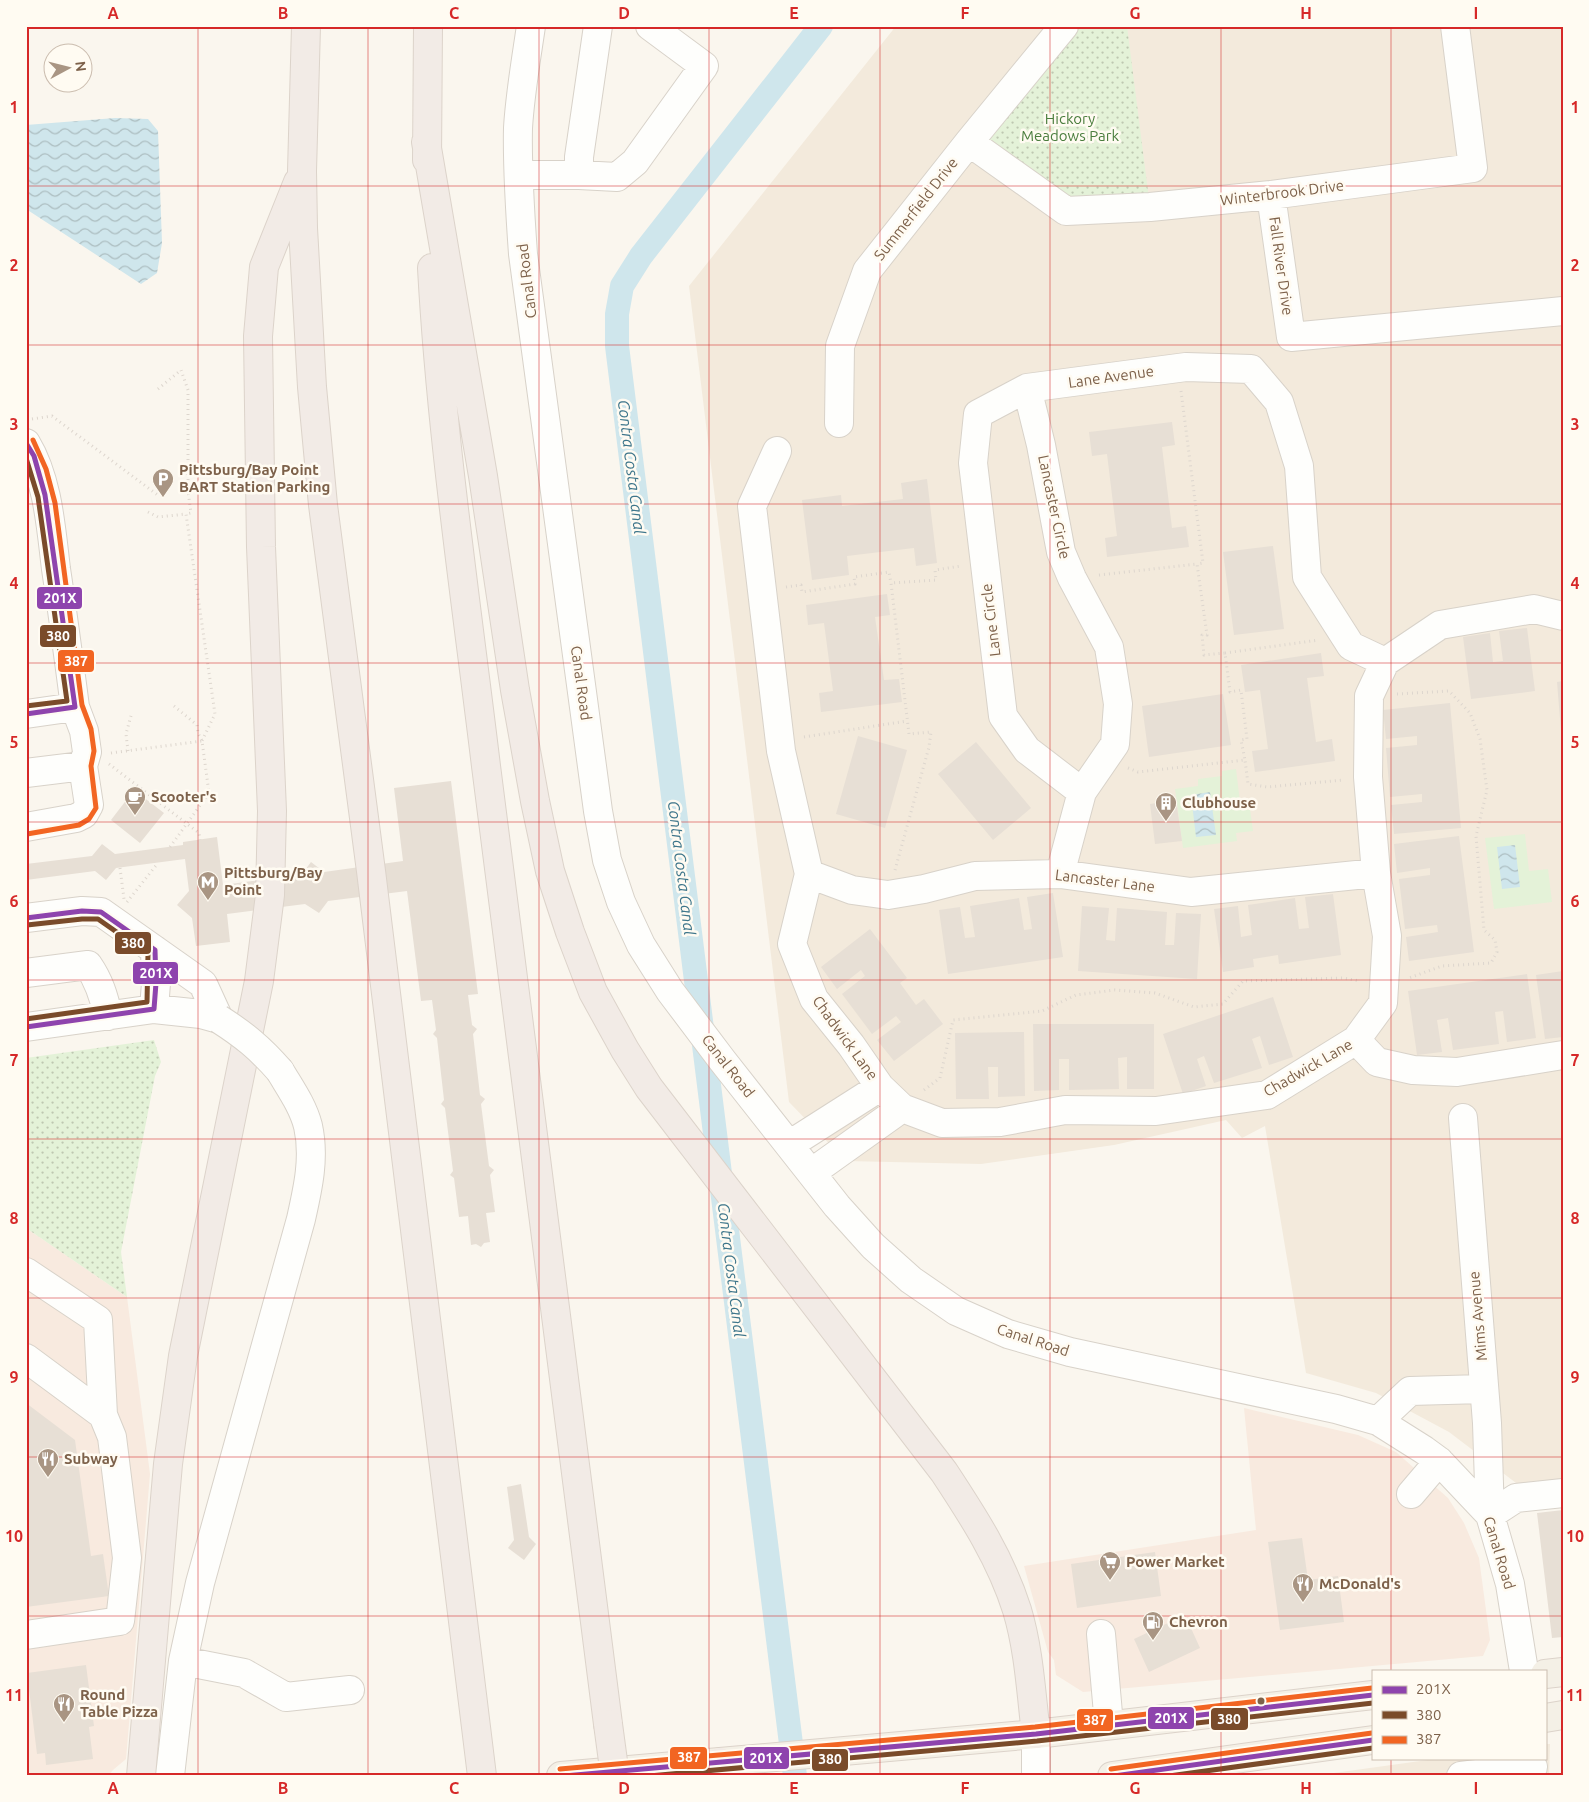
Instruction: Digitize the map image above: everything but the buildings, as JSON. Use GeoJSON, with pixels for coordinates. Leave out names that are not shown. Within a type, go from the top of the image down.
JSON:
{"type":"FeatureCollection","features":[{"type":"Feature","properties":{"kind":"highway"},"geometry":{"type":"LineString","coordinates":[[306,26],[302,171],[307,308],[323,505],[373,891],[480,1776]]}},
{"type":"Feature","properties":{"kind":"highway"},"geometry":{"type":"LineString","coordinates":[[428,26],[426,142],[435,316],[452,490],[517,1026],[615,1776]]}},
{"type":"Feature","properties":{"kind":"highway"},"geometry":{"type":"LineString","coordinates":[[426,142],[483,476],[515,690],[535,801],[550,871],[570,932],[593,992],[625,1050],[649,1088],[944,1472],[976,1520],[1002,1569],[1017,1610],[1026,1649],[1036,1734]]}},
{"type":"Feature","properties":{"kind":"highway"},"geometry":{"type":"LineString","coordinates":[[141,1776],[169,1454],[183,1356],[259,982],[270,895],[272,811],[261,547],[258,336],[264,267],[302,171]]}},
{"type":"Feature","properties":{"kind":"main road"},"geometry":{"type":"LineString","coordinates":[[1546,1674],[1563,1672]]}},
{"type":"Feature","properties":{"kind":"main road"},"geometry":{"type":"LineString","coordinates":[[561,1776],[721,1769],[827,1752],[1036,1734],[1372,1695]]}},
{"type":"Feature","properties":{"kind":"main road"},"geometry":{"type":"LineString","coordinates":[[1546,1718],[1563,1715]]}},
{"type":"Feature","properties":{"kind":"main road"},"geometry":{"type":"LineString","coordinates":[[1113,1776],[1372,1740]]}},
{"type":"Feature","properties":{"kind":"street","name":"Canal Road"},"geometry":{"type":"LineString","coordinates":[[531,26],[518,128],[523,254],[605,850],[621,902],[641,945],[670,991],[837,1206],[873,1246],[911,1280],[956,1311],[1000,1330],[1070,1352],[1311,1403],[1378,1421],[1439,1461],[1490,1515],[1510,1584],[1524,1670]]}},
{"type":"Feature","properties":{"kind":"street"},"geometry":{"type":"LineString","coordinates":[[579,175],[579,157],[598,26]]}},
{"type":"Feature","properties":{"kind":"street"},"geometry":{"type":"LineString","coordinates":[[519,175],[617,177],[635,162],[704,66],[650,26]]}},
{"type":"Feature","properties":{"kind":"street","name":"Summerfield Drive"},"geometry":{"type":"LineString","coordinates":[[839,423],[840,346],[867,271],[1064,26]]}},
{"type":"Feature","properties":{"kind":"street","name":"Winterbrook Drive"},"geometry":{"type":"LineString","coordinates":[[969,142],[1066,211],[1150,207],[1271,195],[1473,168],[1455,26]]}},
{"type":"Feature","properties":{"kind":"street","name":"Fall River Drive"},"geometry":{"type":"LineString","coordinates":[[1271,195],[1291,337],[1563,312]]}},
{"type":"Feature","properties":{"kind":"street","name":"Lane Avenue"},"geometry":{"type":"LineString","coordinates":[[978,414],[1028,388],[1178,368],[1251,369],[1279,402],[1299,466],[1307,577],[1344,636]]}},
{"type":"Feature","properties":{"kind":"street","name":"Lancaster Circle"},"geometry":{"type":"LineString","coordinates":[[1028,388],[1041,445],[1061,552],[1072,578],[1109,647],[1118,704],[1115,744],[1082,792],[1060,874]]}},
{"type":"Feature","properties":{"kind":"street","name":"Lane Circle"},"geometry":{"type":"LineString","coordinates":[[978,414],[973,463],[1003,716],[1026,750],[1082,792]]}},
{"type":"Feature","properties":{"kind":"street"},"geometry":{"type":"LineString","coordinates":[[26,443],[34,456],[45,495],[75,707],[84,731],[87,752],[98,760]]}},
{"type":"Feature","properties":{"kind":"street"},"geometry":{"type":"LineString","coordinates":[[777,451],[752,506],[780,740],[809,874]]}},
{"type":"Feature","properties":{"kind":"street"},"geometry":{"type":"LineString","coordinates":[[1344,636],[1351,646],[1385,662],[1440,625],[1534,609],[1563,616]]}},
{"type":"Feature","properties":{"kind":"street","name":"Chadwick Lane"},"geometry":{"type":"LineString","coordinates":[[809,874],[792,944],[814,999],[880,1087],[902,1108],[942,1122],[1000,1122],[1065,1110],[1156,1111],[1266,1095],[1356,1040],[1383,1003],[1387,936],[1376,873],[1368,777],[1369,696],[1385,662]]}},
{"type":"Feature","properties":{"kind":"street"},"geometry":{"type":"LineString","coordinates":[[26,714],[75,707]]}},
{"type":"Feature","properties":{"kind":"street"},"geometry":{"type":"LineString","coordinates":[[26,773],[98,760]]}},
{"type":"Feature","properties":{"kind":"street"},"geometry":{"type":"LineString","coordinates":[[26,827],[61,822],[84,814],[89,805],[98,760]]}},
{"type":"Feature","properties":{"kind":"street","name":"Lancaster Lane"},"geometry":{"type":"LineString","coordinates":[[809,874],[852,890],[888,895],[924,889],[975,876],[1060,874],[1191,892],[1376,873]]}},
{"type":"Feature","properties":{"kind":"street"},"geometry":{"type":"LineString","coordinates":[[26,918],[82,911],[101,912],[203,984],[219,1019]]}},
{"type":"Feature","properties":{"kind":"street"},"geometry":{"type":"LineString","coordinates":[[154,1009],[156,983],[155,950]]}},
{"type":"Feature","properties":{"kind":"street"},"geometry":{"type":"LineString","coordinates":[[26,973],[88,965],[104,995],[108,1016]]}},
{"type":"Feature","properties":{"kind":"street"},"geometry":{"type":"LineString","coordinates":[[26,1027],[154,1009],[201,1014],[219,1019],[262,1050],[280,1070],[296,1098],[308,1125],[311,1154],[309,1185],[200,1583],[183,1661],[170,1776]]}},
{"type":"Feature","properties":{"kind":"street"},"geometry":{"type":"LineString","coordinates":[[1356,1040],[1377,1062],[1413,1070],[1457,1072],[1563,1055]]}},
{"type":"Feature","properties":{"kind":"street","name":"Chadwick Lane"},"geometry":{"type":"LineString","coordinates":[[789,1145],[880,1087]]}},
{"type":"Feature","properties":{"kind":"street"},"geometry":{"type":"LineString","coordinates":[[811,1173],[902,1108]]}},
{"type":"Feature","properties":{"kind":"street","name":"Mims Avenue"},"geometry":{"type":"LineString","coordinates":[[1463,1118],[1487,1423],[1490,1515]]}},
{"type":"Feature","properties":{"kind":"street"},"geometry":{"type":"LineString","coordinates":[[26,1272],[98,1320],[103,1415],[112,1437],[127,1558],[120,1621],[26,1635]]}},
{"type":"Feature","properties":{"kind":"street"},"geometry":{"type":"LineString","coordinates":[[26,1358],[103,1415]]}},
{"type":"Feature","properties":{"kind":"street"},"geometry":{"type":"LineString","coordinates":[[1378,1421],[1410,1392],[1484,1389]]}},
{"type":"Feature","properties":{"kind":"street"},"geometry":{"type":"LineString","coordinates":[[1411,1494],[1439,1461]]}},
{"type":"Feature","properties":{"kind":"street"},"geometry":{"type":"LineString","coordinates":[[1490,1515],[1516,1498],[1563,1493]]}},
{"type":"Feature","properties":{"kind":"street"},"geometry":{"type":"LineString","coordinates":[[1101,1634],[1110,1726]]}},
{"type":"Feature","properties":{"kind":"street"},"geometry":{"type":"LineString","coordinates":[[183,1661],[244,1673],[286,1697],[350,1690]]}},
{"type":"Feature","properties":{"kind":"street"},"geometry":{"type":"LineString","coordinates":[[1036,1734],[1036,1776]]}},
{"type":"Feature","properties":{"kind":"street"},"geometry":{"type":"LineString","coordinates":[[1461,1776],[1533,1767]]}},
{"type":"Feature","properties":{"kind":"path"},"geometry":{"type":"LineString","coordinates":[[1072,578],[1203,563],[1178,368]]}},
{"type":"Feature","properties":{"kind":"path"},"geometry":{"type":"LineString","coordinates":[[148,512],[158,517],[192,513],[188,491],[188,390],[181,370],[158,389]]}},
{"type":"Feature","properties":{"kind":"path"},"geometry":{"type":"LineString","coordinates":[[26,420],[52,416],[159,496]]}},
{"type":"Feature","properties":{"kind":"path"},"geometry":{"type":"LineString","coordinates":[[186,514],[215,714],[202,741]]}},
{"type":"Feature","properties":{"kind":"path"},"geometry":{"type":"LineString","coordinates":[[891,583],[936,580],[935,570],[985,563]]}},
{"type":"Feature","properties":{"kind":"path"},"geometry":{"type":"LineString","coordinates":[[1197,564],[1207,635],[1202,635],[1204,655],[1344,636]]}},
{"type":"Feature","properties":{"kind":"path"},"geometry":{"type":"LineString","coordinates":[[762,591],[801,585],[802,592],[856,584],[854,577],[889,572],[909,734],[931,732],[929,747],[888,895]]}},
{"type":"Feature","properties":{"kind":"path"},"geometry":{"type":"LineString","coordinates":[[1225,653],[1230,692],[1241,690],[1247,739],[1241,740],[1248,784],[1267,787],[1368,777]]}},
{"type":"Feature","properties":{"kind":"path"},"geometry":{"type":"LineString","coordinates":[[902,1108],[940,1078],[953,1020],[1042,1011],[1076,995],[1115,990],[1155,993],[1194,1007],[1223,1004],[1243,981],[1343,978],[1383,987],[1442,966],[1491,963],[1497,952],[1495,940],[1484,930],[1476,836],[1487,790],[1480,739],[1470,713],[1449,690],[1369,696]]}},
{"type":"Feature","properties":{"kind":"path"},"geometry":{"type":"LineString","coordinates":[[170,847],[209,793],[202,741],[197,725],[174,706]]}},
{"type":"Feature","properties":{"kind":"path"},"geometry":{"type":"LineString","coordinates":[[128,751],[126,734],[132,712]]}},
{"type":"Feature","properties":{"kind":"path"},"geometry":{"type":"LineString","coordinates":[[780,740],[907,722]]}},
{"type":"Feature","properties":{"kind":"path"},"geometry":{"type":"LineString","coordinates":[[98,760],[128,751],[202,741]]}},
{"type":"Feature","properties":{"kind":"path"},"geometry":{"type":"LineString","coordinates":[[1105,759],[1138,772],[1245,760]]}},
{"type":"Feature","properties":{"kind":"path"},"geometry":{"type":"LineString","coordinates":[[98,760],[199,833],[200,840]]}},
{"type":"Feature","properties":{"kind":"path"},"geometry":{"type":"LineString","coordinates":[[120,868],[125,904],[158,863]]}},
{"type":"Feature","properties":{"kind":"shaded area"},"geometry":{"type":"Polygon","coordinates":[[[896,26],[1563,26],[1563,1482],[1520,1486],[1449,1432],[1376,1393],[1306,1373],[1265,1126],[1242,1138],[1226,1120],[1114,1145],[981,1164],[846,1161],[789,1102],[689,286],[896,26]]]}},
{"type":"Feature","properties":{"kind":"shaded area"},"geometry":{"type":"Polygon","coordinates":[[[26,1228],[127,1297],[150,1474],[126,1759],[108,1776],[26,1776],[26,1228]]]}},
{"type":"Feature","properties":{"kind":"shaded area"},"geometry":{"type":"Polygon","coordinates":[[[1244,1408],[1358,1435],[1396,1452],[1448,1498],[1464,1523],[1479,1558],[1490,1640],[1483,1656],[1083,1692],[1056,1675],[1054,1660],[1048,1652],[1024,1566],[1256,1530],[1244,1408]]]}},
{"type":"Feature","properties":{"kind":"shaded area"},"geometry":{"type":"Polygon","coordinates":[[[1546,1744],[1550,1744],[1549,1776],[1312,1776],[1428,1760],[1546,1760],[1546,1744]]]}},
{"type":"Feature","properties":{"kind":"green space","name":"Hickory Meadows Park"},"geometry":{"type":"Polygon","coordinates":[[[1064,26],[1127,26],[1150,207],[1066,211],[969,142],[1064,26]]]}},
{"type":"Feature","properties":{"kind":"green space"},"geometry":{"type":"Polygon","coordinates":[[[1236,769],[1241,810],[1250,809],[1253,831],[1236,833],[1237,841],[1183,848],[1175,789],[1198,786],[1198,779],[1222,776],[1222,771],[1236,769]]]}},
{"type":"Feature","properties":{"kind":"green space"},"geometry":{"type":"Polygon","coordinates":[[[1525,834],[1529,871],[1548,869],[1552,902],[1494,909],[1485,838],[1525,834]]]}},
{"type":"Feature","properties":{"kind":"green space"},"geometry":{"type":"Polygon","coordinates":[[[154,1040],[161,1062],[155,1076],[121,1252],[127,1297],[26,1228],[26,1058],[154,1040]]]}},
{"type":"Feature","properties":{"kind":"water"},"geometry":{"type":"Polygon","coordinates":[[[115,118],[148,119],[158,131],[162,243],[157,273],[141,284],[26,209],[26,125],[115,118]]]}},
{"type":"Feature","properties":{"kind":"water"},"geometry":{"type":"Polygon","coordinates":[[[1210,792],[1216,835],[1196,837],[1191,795],[1210,792]]]}},
{"type":"Feature","properties":{"kind":"water"},"geometry":{"type":"Polygon","coordinates":[[[1515,845],[1520,887],[1502,889],[1497,847],[1515,845]]]}},
{"type":"Feature","properties":{"kind":"waterway","name":"Contra Costa Canal"},"geometry":{"type":"LineString","coordinates":[[795,1776],[617,346],[617,314],[622,286],[641,256],[821,26]]}},
{"type":"Feature","properties":{"kind":"transit line","name":"387"},"geometry":{"type":"LineString","coordinates":[[27,834],[79,825],[89,819],[96,808],[91,766],[94,751],[91,729],[82,705],[55,503],[46,469],[33,440]]}},
{"type":"Feature","properties":{"kind":"transit line","name":"201X"},"geometry":{"type":"LineString","coordinates":[[26,443],[34,456],[45,495],[75,707],[26,714]]}},
{"type":"Feature","properties":{"kind":"transit line","name":"380"},"geometry":{"type":"LineString","coordinates":[[26,458],[38,497],[67,701],[26,706]]}},
{"type":"Feature","properties":{"kind":"transit line","name":"201X"},"geometry":{"type":"LineString","coordinates":[[26,918],[82,911],[101,912],[155,950],[156,983],[154,1009],[26,1027]]}},
{"type":"Feature","properties":{"kind":"transit line","name":"380"},"geometry":{"type":"LineString","coordinates":[[26,1019],[147,1002],[148,954],[98,919],[27,925]]}},
{"type":"Feature","properties":{"kind":"transit line","name":"387"},"geometry":{"type":"LineString","coordinates":[[560,1769],[1035,1727],[1372,1688]]}},
{"type":"Feature","properties":{"kind":"transit line","name":"201X"},"geometry":{"type":"LineString","coordinates":[[564,1776],[1036,1734],[1372,1695]]}},
{"type":"Feature","properties":{"kind":"transit line","name":"380"},"geometry":{"type":"LineString","coordinates":[[649,1776],[1037,1741],[1372,1703]]}},
{"type":"Feature","properties":{"kind":"transit line","name":"387"},"geometry":{"type":"LineString","coordinates":[[1111,1769],[1372,1733]]}},
{"type":"Feature","properties":{"kind":"transit line","name":"201X"},"geometry":{"type":"LineString","coordinates":[[1114,1776],[1372,1740]]}},
{"type":"Feature","properties":{"kind":"transit line","name":"380"},"geometry":{"type":"LineString","coordinates":[[1169,1776],[1372,1748]]}},
{"type":"Feature","properties":{"kind":"place","name":"Pittsburg/Bay Point BART Station Parking"},"geometry":{"type":"Point","coordinates":[163,498]}},
{"type":"Feature","properties":{"kind":"place","name":"Scooter's"},"geometry":{"type":"Point","coordinates":[135,816]}},
{"type":"Feature","properties":{"kind":"place","name":"Clubhouse"},"geometry":{"type":"Point","coordinates":[1166,822]}},
{"type":"Feature","properties":{"kind":"place","name":"Pittsburg/Bay Point"},"geometry":{"type":"Point","coordinates":[208,901]}},
{"type":"Feature","properties":{"kind":"place","name":"Subway"},"geometry":{"type":"Point","coordinates":[48,1478]}},
{"type":"Feature","properties":{"kind":"place","name":"Power Market"},"geometry":{"type":"Point","coordinates":[1110,1581]}},
{"type":"Feature","properties":{"kind":"place","name":"McDonald's"},"geometry":{"type":"Point","coordinates":[1303,1603]}},
{"type":"Feature","properties":{"kind":"place","name":"Chevron"},"geometry":{"type":"Point","coordinates":[1153,1641]}},
{"type":"Feature","properties":{"kind":"place","name":"Round Table Pizza"},"geometry":{"type":"Point","coordinates":[64,1723]}}]}
